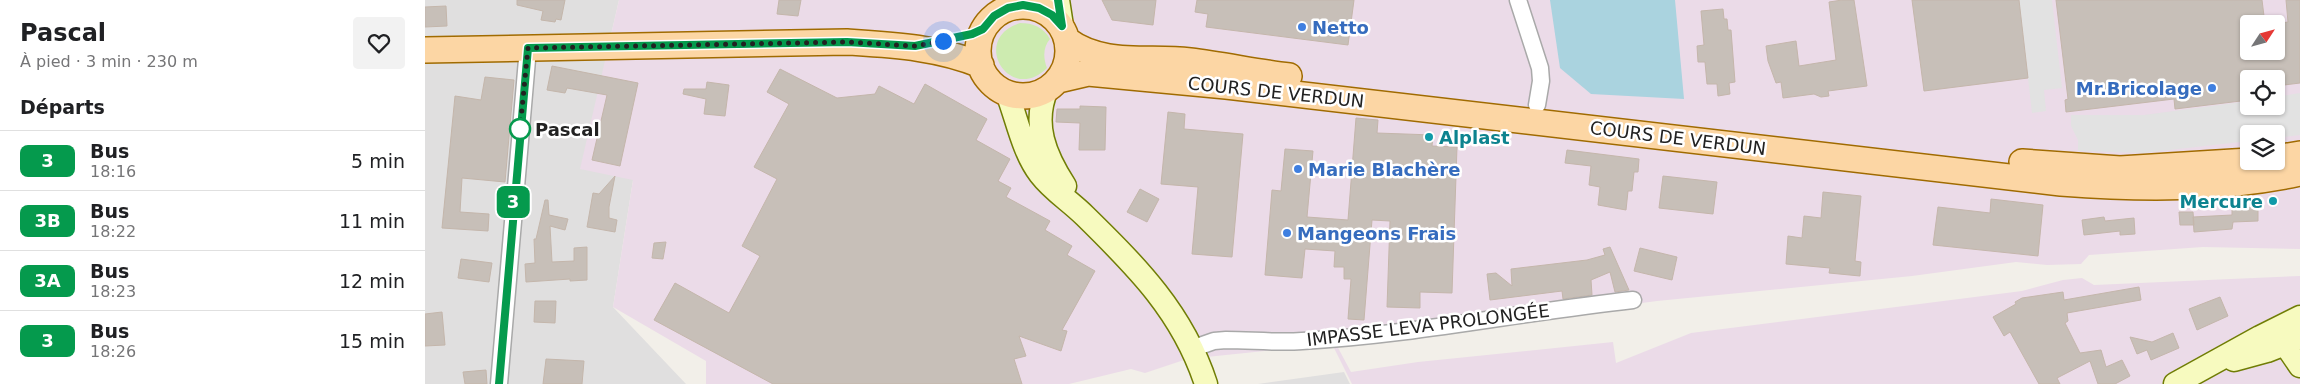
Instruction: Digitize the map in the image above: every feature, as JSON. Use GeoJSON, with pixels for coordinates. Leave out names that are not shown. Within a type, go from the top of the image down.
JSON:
{"type":"FeatureCollection","features":[{"type":"Feature","properties":{"kind":"main road"},"geometry":{"type":"LineString","coordinates":[[1058,0],[1069,54],[1065,68],[1041,103],[1039,119],[1043,146],[1055,170],[1083,214]]}},
{"type":"Feature","properties":{"kind":"main road"},"geometry":{"type":"LineString","coordinates":[[1053,85],[1035,94],[1022,96],[1007,93],[994,85],[985,74],[981,65],[979,45],[983,29],[994,16],[1013,4],[1039,8],[1052,15],[1065,33]]}},
{"type":"Feature","properties":{"kind":"main road"},"geometry":{"type":"LineString","coordinates":[[915,46],[956,38],[983,29]]}},
{"type":"Feature","properties":{"kind":"main road","name":"COURS DE VERDUN"},"geometry":{"type":"LineString","coordinates":[[1065,33],[1079,48],[1092,54],[1135,60],[1191,61],[1269,74],[1934,153],[2010,172]]}},
{"type":"Feature","properties":{"kind":"main road"},"geometry":{"type":"LineString","coordinates":[[425,50],[847,42],[915,46],[957,56],[981,65]]}},
{"type":"Feature","properties":{"kind":"main road","name":"COURS DE VERDUN"},"geometry":{"type":"LineString","coordinates":[[1053,85],[1088,73],[1217,85],[1856,159],[2010,172],[2117,187],[2159,187],[2233,182],[2300,174]]}},
{"type":"Feature","properties":{"kind":"main road"},"geometry":{"type":"LineString","coordinates":[[1007,93],[1030,156],[1039,172],[1053,190],[1083,214],[1157,291],[1180,324],[1202,370]]}},
{"type":"Feature","properties":{"kind":"main road"},"geometry":{"type":"LineString","coordinates":[[1856,159],[1886,156],[1921,159],[1934,153]]}},
{"type":"Feature","properties":{"kind":"main road"},"geometry":{"type":"LineString","coordinates":[[2285,156],[2300,154]]}},
{"type":"Feature","properties":{"kind":"main road"},"geometry":{"type":"LineString","coordinates":[[2010,172],[2139,179],[2151,174],[2155,168],[2240,161]]}},
{"type":"Feature","properties":{"kind":"main road"},"geometry":{"type":"LineString","coordinates":[[2175,384],[2260,336],[2300,317]]}},
{"type":"Feature","properties":{"kind":"main road"},"geometry":{"type":"LineString","coordinates":[[2209,366],[2267,352],[2295,337],[2300,366]]}},
{"type":"Feature","properties":{"kind":"street"},"geometry":{"type":"LineString","coordinates":[[1518,0],[1540,68],[1537,105]]}},
{"type":"Feature","properties":{"kind":"street"},"geometry":{"type":"LineString","coordinates":[[499,384],[528,48]]}},
{"type":"Feature","properties":{"kind":"street","name":"IMPASSE LEVA PROLONGÉE"},"geometry":{"type":"LineString","coordinates":[[1202,370],[1226,340],[1301,341],[1407,332],[1565,307],[1633,300]]}},
{"type":"Feature","properties":{"kind":"shaded area"},"geometry":{"type":"Polygon","coordinates":[[[425,0],[619,0],[605,61],[633,180],[613,307],[686,384],[425,384],[425,0]]]}},
{"type":"Feature","properties":{"kind":"shaded area"},"geometry":{"type":"Polygon","coordinates":[[[619,0],[2300,0],[2300,249],[2203,247],[2089,255],[2081,264],[2047,265],[2016,262],[1912,276],[1657,301],[1336,344],[1351,372],[1418,362],[1613,342],[1616,363],[1691,333],[2022,291],[2063,280],[2082,278],[2094,285],[2300,276],[2300,384],[1352,384],[1332,344],[1187,359],[1145,373],[1131,369],[1069,384],[706,384],[706,361],[613,307],[633,180],[580,169],[619,0]]]}},
{"type":"Feature","properties":{"kind":"shaded area"},"geometry":{"type":"Polygon","coordinates":[[[2019,0],[2052,0],[2062,88],[2044,90],[2046,111],[2032,113],[2019,0]]]}},
{"type":"Feature","properties":{"kind":"shaded area"},"geometry":{"type":"Polygon","coordinates":[[[2300,93],[2300,135],[2285,137],[2285,125],[2240,125],[2240,142],[2143,153],[2078,151],[2078,140],[2071,126],[2071,115],[2144,115],[2240,102],[2240,115],[2285,115],[2285,96],[2300,93]]]}},
{"type":"Feature","properties":{"kind":"shaded area"},"geometry":{"type":"Polygon","coordinates":[[[1344,372],[1350,384],[1258,384],[1344,372]]]}},
{"type":"Feature","properties":{"kind":"green space"},"geometry":{"type":"Polygon","coordinates":[[[1020,23],[1037,26],[1050,39],[1044,53],[1047,68],[1033,77],[1020,79],[1009,74],[1001,65],[996,54],[997,42],[1005,31],[1020,23]]]}},
{"type":"Feature","properties":{"kind":"water"},"geometry":{"type":"Polygon","coordinates":[[[1550,0],[1675,0],[1684,99],[1591,94],[1560,68],[1550,0]]]}},
{"type":"Feature","properties":{"kind":"building"},"geometry":{"type":"Polygon","coordinates":[[[517,0],[565,0],[561,20],[556,19],[555,22],[541,20],[543,11],[517,5],[517,0]]]}},
{"type":"Feature","properties":{"kind":"building"},"geometry":{"type":"Polygon","coordinates":[[[779,0],[801,0],[798,16],[777,14],[779,0]]]}},
{"type":"Feature","properties":{"kind":"building"},"geometry":{"type":"Polygon","coordinates":[[[1102,0],[1156,0],[1153,25],[1112,20],[1102,0]]]}},
{"type":"Feature","properties":{"kind":"building","name":"Netto"},"geometry":{"type":"Polygon","coordinates":[[[1197,0],[1354,0],[1348,45],[1206,27],[1208,14],[1195,12],[1197,0]]]}},
{"type":"Feature","properties":{"kind":"building"},"geometry":{"type":"Polygon","coordinates":[[[1854,0],[1867,86],[1828,91],[1829,96],[1821,97],[1814,94],[1783,98],[1781,82],[1776,83],[1768,61],[1766,46],[1796,41],[1799,66],[1836,60],[1829,2],[1854,0]]]}},
{"type":"Feature","properties":{"kind":"building"},"geometry":{"type":"Polygon","coordinates":[[[1912,0],[2019,0],[2028,78],[1924,91],[1912,0]]]}},
{"type":"Feature","properties":{"kind":"building"},"geometry":{"type":"Polygon","coordinates":[[[2056,0],[2262,0],[2264,15],[2240,15],[2240,60],[2285,60],[2285,22],[2288,22],[2286,0],[2300,0],[2300,83],[2285,85],[2285,70],[2240,70],[2240,101],[2175,109],[2174,99],[2066,112],[2065,100],[2068,99],[2056,0]]]}},
{"type":"Feature","properties":{"kind":"building"},"geometry":{"type":"Polygon","coordinates":[[[446,6],[447,26],[425,27],[425,7],[446,6]]]}},
{"type":"Feature","properties":{"kind":"building"},"geometry":{"type":"Polygon","coordinates":[[[1723,9],[1724,19],[1727,19],[1728,30],[1731,30],[1735,82],[1729,83],[1730,94],[1718,96],[1717,84],[1707,84],[1705,62],[1698,62],[1697,46],[1704,45],[1701,11],[1723,9]]]}},
{"type":"Feature","properties":{"kind":"building"},"geometry":{"type":"Polygon","coordinates":[[[552,66],[638,83],[620,166],[592,160],[607,95],[567,88],[565,93],[547,90],[552,66]]]}},
{"type":"Feature","properties":{"kind":"building"},"geometry":{"type":"Polygon","coordinates":[[[780,69],[837,98],[875,94],[879,86],[914,104],[925,84],[987,119],[976,140],[1010,159],[998,181],[1011,188],[1006,197],[1050,221],[1045,230],[1072,246],[1067,255],[1095,271],[1062,330],[1067,331],[1061,351],[1019,336],[1026,356],[1014,359],[1022,384],[773,384],[654,320],[675,283],[729,313],[760,256],[742,246],[777,179],[754,167],[789,104],[767,92],[780,69]]]}},
{"type":"Feature","properties":{"kind":"building"},"geometry":{"type":"Polygon","coordinates":[[[485,77],[514,80],[505,182],[462,178],[460,212],[489,214],[488,231],[442,228],[455,96],[481,100],[485,77]]]}},
{"type":"Feature","properties":{"kind":"building"},"geometry":{"type":"Polygon","coordinates":[[[707,82],[729,85],[725,116],[704,114],[706,99],[683,94],[684,89],[706,89],[707,82]]]}},
{"type":"Feature","properties":{"kind":"building"},"geometry":{"type":"Polygon","coordinates":[[[1080,106],[1106,107],[1105,150],[1079,150],[1080,123],[1056,122],[1057,109],[1080,109],[1080,106]]]}},
{"type":"Feature","properties":{"kind":"building"},"geometry":{"type":"Polygon","coordinates":[[[1168,112],[1185,114],[1184,129],[1243,134],[1232,257],[1192,254],[1198,187],[1161,184],[1168,112]]]}},
{"type":"Feature","properties":{"kind":"building"},"geometry":{"type":"Polygon","coordinates":[[[1356,118],[1378,120],[1377,133],[1433,135],[1432,146],[1457,147],[1452,293],[1420,292],[1420,308],[1387,307],[1390,221],[1372,220],[1364,320],[1348,319],[1351,279],[1344,279],[1344,267],[1334,267],[1335,251],[1305,249],[1302,278],[1265,275],[1272,190],[1281,191],[1285,149],[1313,151],[1307,217],[1348,220],[1356,118]]]}},
{"type":"Feature","properties":{"kind":"building"},"geometry":{"type":"Polygon","coordinates":[[[1567,150],[1639,159],[1638,172],[1634,172],[1632,191],[1628,191],[1626,210],[1598,205],[1600,187],[1589,185],[1591,166],[1565,163],[1567,150]]]}},
{"type":"Feature","properties":{"kind":"building"},"geometry":{"type":"Polygon","coordinates":[[[615,176],[609,207],[609,218],[617,220],[615,232],[587,227],[593,193],[599,194],[615,176]]]}},
{"type":"Feature","properties":{"kind":"building"},"geometry":{"type":"Polygon","coordinates":[[[1663,176],[1717,182],[1713,214],[1659,208],[1663,176]]]}},
{"type":"Feature","properties":{"kind":"building"},"geometry":{"type":"Polygon","coordinates":[[[1140,189],[1159,199],[1147,222],[1127,212],[1140,189]]]}},
{"type":"Feature","properties":{"kind":"building"},"geometry":{"type":"Polygon","coordinates":[[[1823,192],[1861,196],[1855,261],[1861,262],[1860,276],[1829,273],[1830,268],[1786,264],[1788,236],[1802,238],[1804,216],[1821,218],[1823,192]]]}},
{"type":"Feature","properties":{"kind":"building"},"geometry":{"type":"Polygon","coordinates":[[[1991,199],[2043,205],[2038,256],[1933,245],[1938,207],[1990,213],[1991,199]]]}},
{"type":"Feature","properties":{"kind":"building"},"geometry":{"type":"Polygon","coordinates":[[[545,200],[548,200],[549,215],[568,219],[565,230],[550,226],[552,262],[574,261],[574,248],[587,247],[587,280],[570,281],[570,279],[526,282],[525,264],[535,263],[534,239],[536,239],[545,200]]]}},
{"type":"Feature","properties":{"kind":"building"},"geometry":{"type":"Polygon","coordinates":[[[2258,207],[2258,221],[2233,222],[2232,229],[2194,232],[2193,217],[2232,215],[2232,209],[2258,207]]]}},
{"type":"Feature","properties":{"kind":"building"},"geometry":{"type":"Polygon","coordinates":[[[2179,212],[2193,212],[2194,225],[2180,225],[2179,212]]]}},
{"type":"Feature","properties":{"kind":"building"},"geometry":{"type":"Polygon","coordinates":[[[2104,217],[2105,221],[2134,218],[2135,234],[2120,235],[2120,231],[2084,235],[2082,220],[2104,217]]]}},
{"type":"Feature","properties":{"kind":"building"},"geometry":{"type":"Polygon","coordinates":[[[666,242],[663,259],[652,258],[654,243],[666,242]]]}},
{"type":"Feature","properties":{"kind":"building"},"geometry":{"type":"Polygon","coordinates":[[[1610,247],[1629,290],[1615,292],[1610,272],[1591,280],[1592,295],[1563,299],[1562,291],[1490,300],[1487,274],[1496,273],[1512,286],[1511,269],[1587,260],[1605,255],[1603,249],[1610,247]]]}},
{"type":"Feature","properties":{"kind":"building"},"geometry":{"type":"Polygon","coordinates":[[[1640,248],[1677,257],[1672,280],[1634,271],[1640,248]]]}},
{"type":"Feature","properties":{"kind":"building"},"geometry":{"type":"Polygon","coordinates":[[[461,259],[492,263],[489,282],[458,278],[461,259]]]}},
{"type":"Feature","properties":{"kind":"building"},"geometry":{"type":"Polygon","coordinates":[[[2139,287],[2141,300],[2067,313],[2068,321],[2065,323],[2080,353],[2101,350],[2106,367],[2122,360],[2130,376],[2115,384],[2098,384],[2090,361],[2057,378],[2060,384],[2039,384],[2010,332],[2004,336],[1993,317],[2016,304],[2015,302],[2022,298],[2063,292],[2064,300],[2139,287]]]}},
{"type":"Feature","properties":{"kind":"building"},"geometry":{"type":"Polygon","coordinates":[[[2220,297],[2228,316],[2197,330],[2189,309],[2220,297]]]}},
{"type":"Feature","properties":{"kind":"building"},"geometry":{"type":"Polygon","coordinates":[[[535,301],[556,301],[555,323],[534,322],[535,301]]]}},
{"type":"Feature","properties":{"kind":"building"},"geometry":{"type":"Polygon","coordinates":[[[442,312],[445,345],[425,346],[425,314],[442,312]]]}},
{"type":"Feature","properties":{"kind":"building"},"geometry":{"type":"Polygon","coordinates":[[[2173,333],[2179,348],[2151,360],[2147,350],[2137,354],[2130,337],[2152,342],[2173,333]]]}},
{"type":"Feature","properties":{"kind":"building"},"geometry":{"type":"Polygon","coordinates":[[[546,359],[584,361],[582,384],[543,384],[546,359]]]}},
{"type":"Feature","properties":{"kind":"building"},"geometry":{"type":"Polygon","coordinates":[[[486,370],[487,384],[465,384],[463,372],[486,370]]]}},
{"type":"Feature","properties":{"kind":"bus line","name":"3"},"geometry":{"type":"LineString","coordinates":[[499,384],[509,243],[528,48],[847,42],[915,46],[972,34],[983,29],[994,16],[1008,8],[1023,5],[1039,8],[1052,15],[1062,26],[1058,0]]}},
{"type":"Feature","properties":{"kind":"place","name":"Netto"},"geometry":{"type":"Point","coordinates":[1302,27]}},
{"type":"Feature","properties":{"kind":"place","name":"Mr.Bricolage"},"geometry":{"type":"Point","coordinates":[2212,88]}},
{"type":"Feature","properties":{"kind":"place","name":"Pascal"},"geometry":{"type":"Point","coordinates":[520,129]}},
{"type":"Feature","properties":{"kind":"place","name":"Alplast"},"geometry":{"type":"Point","coordinates":[1429,137]}},
{"type":"Feature","properties":{"kind":"place","name":"Marie Blachère"},"geometry":{"type":"Point","coordinates":[1298,169]}},
{"type":"Feature","properties":{"kind":"place","name":"Mercure"},"geometry":{"type":"Point","coordinates":[2273,201]}},
{"type":"Feature","properties":{"kind":"place","name":"Mangeons Frais"},"geometry":{"type":"Point","coordinates":[1287,233]}},
{"type":"Feature","properties":{"kind":"route"},"geometry":{"type":"LineString","coordinates":[[520,129],[528,48],[847,42],[915,46],[943,41]]}}]}
